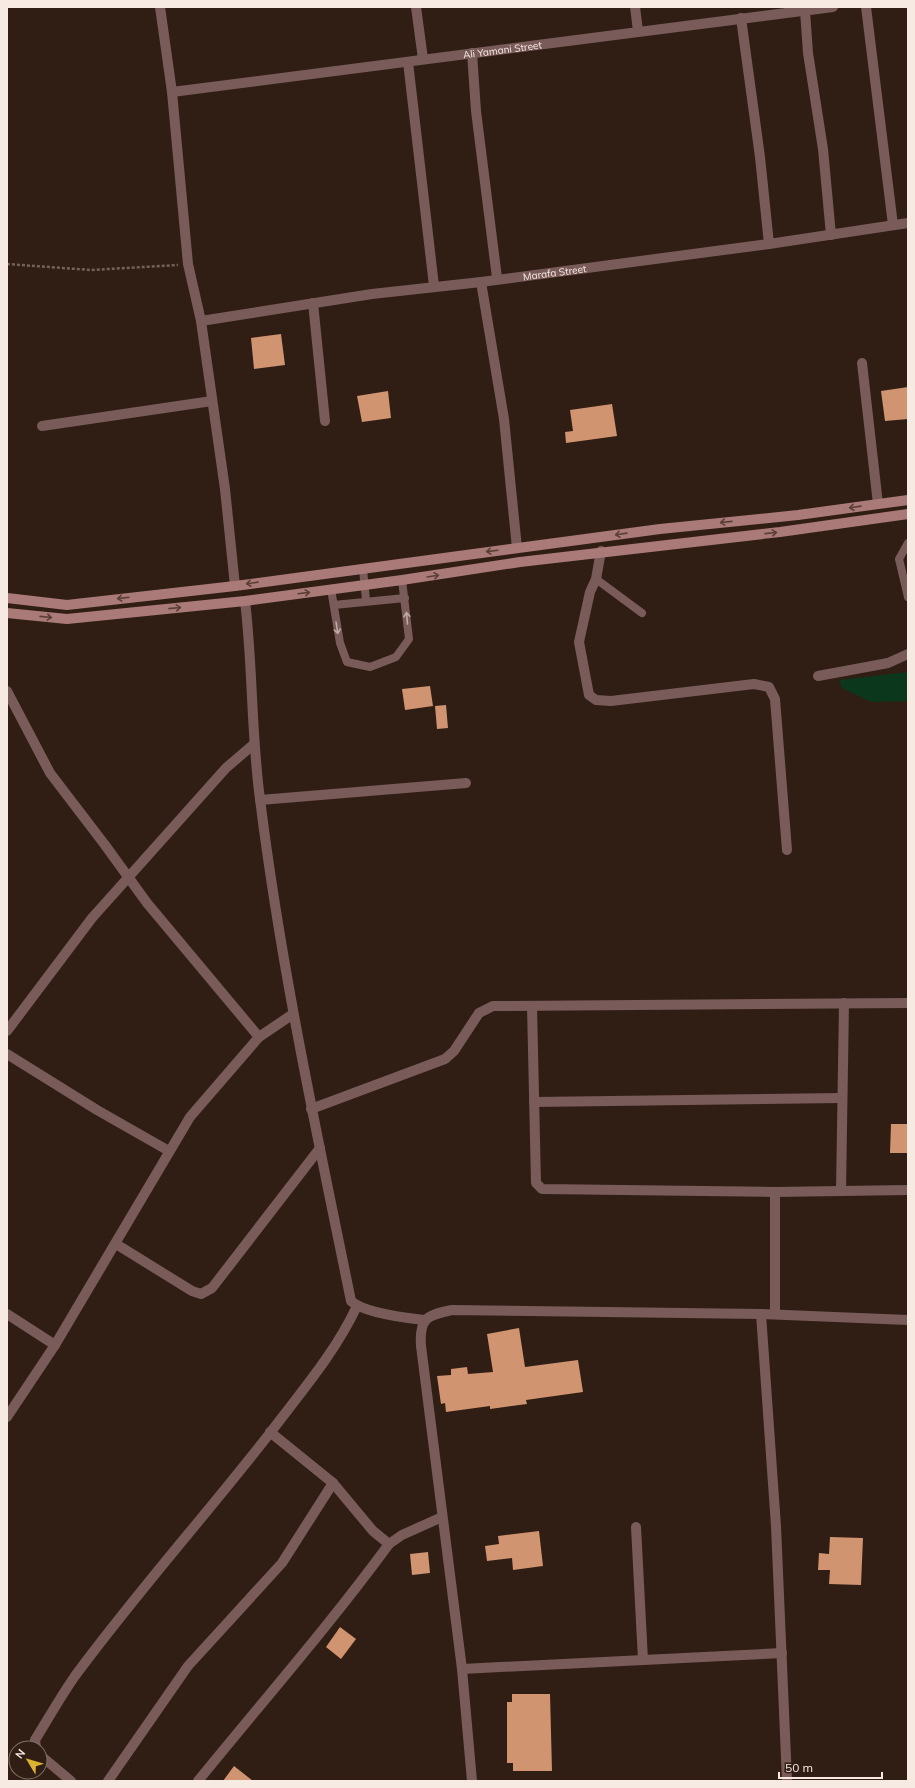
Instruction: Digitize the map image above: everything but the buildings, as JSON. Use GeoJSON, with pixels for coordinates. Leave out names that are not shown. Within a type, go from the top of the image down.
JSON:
{"type":"FeatureCollection","features":[{"type":"Feature","properties":{"kind":"main road"},"geometry":{"type":"LineString","coordinates":[[7,598],[67,605],[235,586],[660,529],[798,515],[908,500]]}},
{"type":"Feature","properties":{"kind":"main road"},"geometry":{"type":"LineString","coordinates":[[7,612],[67,619],[245,601],[601,551],[780,532],[908,514]]}},
{"type":"Feature","properties":{"kind":"main road"},"geometry":{"type":"LineString","coordinates":[[660,529],[663,544]]}},
{"type":"Feature","properties":{"kind":"street"},"geometry":{"type":"LineString","coordinates":[[160,7],[172,92],[188,264],[201,321],[225,489],[235,586]]}},
{"type":"Feature","properties":{"kind":"street"},"geometry":{"type":"LineString","coordinates":[[416,7],[423,59]]}},
{"type":"Feature","properties":{"kind":"street"},"geometry":{"type":"LineString","coordinates":[[635,7],[638,31]]}},
{"type":"Feature","properties":{"kind":"street","name":"Ali Yamani Street"},"geometry":{"type":"LineString","coordinates":[[172,92],[834,7]]}},
{"type":"Feature","properties":{"kind":"street"},"geometry":{"type":"LineString","coordinates":[[866,7],[894,225]]}},
{"type":"Feature","properties":{"kind":"street"},"geometry":{"type":"LineString","coordinates":[[805,10],[808,53],[823,149],[831,235]]}},
{"type":"Feature","properties":{"kind":"street"},"geometry":{"type":"LineString","coordinates":[[741,18],[760,157],[769,244]]}},
{"type":"Feature","properties":{"kind":"street"},"geometry":{"type":"LineString","coordinates":[[472,53],[476,111],[497,278]]}},
{"type":"Feature","properties":{"kind":"street"},"geometry":{"type":"LineString","coordinates":[[408,62],[434,286]]}},
{"type":"Feature","properties":{"kind":"street","name":"Marafa Street"},"geometry":{"type":"LineString","coordinates":[[201,321],[434,286],[481,282],[497,278],[769,244],[908,223]]}},
{"type":"Feature","properties":{"kind":"street"},"geometry":{"type":"LineString","coordinates":[[481,282],[504,418],[517,548]]}},
{"type":"Feature","properties":{"kind":"street"},"geometry":{"type":"LineString","coordinates":[[313,303],[325,421]]}},
{"type":"Feature","properties":{"kind":"street"},"geometry":{"type":"LineString","coordinates":[[862,363],[878,504]]}},
{"type":"Feature","properties":{"kind":"street"},"geometry":{"type":"LineString","coordinates":[[42,426],[212,401]]}},
{"type":"Feature","properties":{"kind":"street"},"geometry":{"type":"LineString","coordinates":[[601,551],[596,579],[590,592],[579,642],[589,695],[596,700],[611,701],[754,684],[769,687],[774,699],[787,850]]}},
{"type":"Feature","properties":{"kind":"street"},"geometry":{"type":"LineString","coordinates":[[245,601],[251,649],[254,744],[260,800],[293,1014],[351,1301],[357,1306],[401,1318],[424,1320]]}},
{"type":"Feature","properties":{"kind":"street"},"geometry":{"type":"LineString","coordinates":[[818,676],[888,664],[908,654]]}},
{"type":"Feature","properties":{"kind":"street"},"geometry":{"type":"LineString","coordinates":[[7,691],[50,773],[105,845],[128,878],[259,1037]]}},
{"type":"Feature","properties":{"kind":"street"},"geometry":{"type":"LineString","coordinates":[[7,1031],[92,918],[226,768],[254,744]]}},
{"type":"Feature","properties":{"kind":"street"},"geometry":{"type":"LineString","coordinates":[[260,800],[466,784]]}},
{"type":"Feature","properties":{"kind":"street"},"geometry":{"type":"LineString","coordinates":[[841,1191],[844,1003]]}},
{"type":"Feature","properties":{"kind":"street"},"geometry":{"type":"LineString","coordinates":[[311,1109],[445,1059],[454,1051],[479,1013],[493,1006],[908,1003]]}},
{"type":"Feature","properties":{"kind":"street"},"geometry":{"type":"LineString","coordinates":[[532,1006],[536,1183],[542,1189],[775,1192],[908,1190]]}},
{"type":"Feature","properties":{"kind":"street"},"geometry":{"type":"LineString","coordinates":[[7,1417],[55,1345],[190,1117],[259,1037],[293,1014]]}},
{"type":"Feature","properties":{"kind":"street"},"geometry":{"type":"LineString","coordinates":[[7,1054],[97,1110],[169,1151]]}},
{"type":"Feature","properties":{"kind":"street"},"geometry":{"type":"LineString","coordinates":[[534,1102],[842,1098]]}},
{"type":"Feature","properties":{"kind":"street"},"geometry":{"type":"LineString","coordinates":[[116,1244],[192,1290],[202,1294],[212,1288],[320,1148]]}},
{"type":"Feature","properties":{"kind":"street"},"geometry":{"type":"LineString","coordinates":[[775,1192],[775,1314]]}},
{"type":"Feature","properties":{"kind":"street"},"geometry":{"type":"LineString","coordinates":[[35,1740],[74,1678],[136,1596],[270,1432],[333,1350],[357,1306]]}},
{"type":"Feature","properties":{"kind":"street"},"geometry":{"type":"LineString","coordinates":[[472,1781],[462,1670],[421,1346],[420,1332],[424,1320],[433,1314],[452,1310],[775,1314],[908,1320]]}},
{"type":"Feature","properties":{"kind":"street"},"geometry":{"type":"LineString","coordinates":[[7,1314],[55,1345]]}},
{"type":"Feature","properties":{"kind":"street"},"geometry":{"type":"LineString","coordinates":[[761,1314],[776,1526],[788,1781]]}},
{"type":"Feature","properties":{"kind":"street"},"geometry":{"type":"LineString","coordinates":[[270,1432],[333,1482],[373,1531],[389,1544]]}},
{"type":"Feature","properties":{"kind":"street"},"geometry":{"type":"LineString","coordinates":[[108,1781],[188,1666],[282,1563],[333,1482]]}},
{"type":"Feature","properties":{"kind":"street"},"geometry":{"type":"LineString","coordinates":[[198,1781],[338,1612],[389,1544],[402,1535],[442,1517]]}},
{"type":"Feature","properties":{"kind":"street"},"geometry":{"type":"LineString","coordinates":[[636,1527],[643,1660]]}},
{"type":"Feature","properties":{"kind":"street"},"geometry":{"type":"LineString","coordinates":[[462,1670],[782,1653]]}},
{"type":"Feature","properties":{"kind":"street"},"geometry":{"type":"LineString","coordinates":[[48,1762],[71,1781]]}},
{"type":"Feature","properties":{"kind":"lane"},"geometry":{"type":"LineString","coordinates":[[908,543],[899,559],[908,597]]}},
{"type":"Feature","properties":{"kind":"lane"},"geometry":{"type":"LineString","coordinates":[[363,569],[366,600]]}},
{"type":"Feature","properties":{"kind":"lane"},"geometry":{"type":"LineString","coordinates":[[596,579],[642,613]]}},
{"type":"Feature","properties":{"kind":"lane"},"geometry":{"type":"LineString","coordinates":[[331,589],[340,643],[347,662],[370,667],[396,657],[409,640],[402,580]]}},
{"type":"Feature","properties":{"kind":"lane"},"geometry":{"type":"LineString","coordinates":[[334,605],[366,600],[405,598]]}},
{"type":"Feature","properties":{"kind":"path"},"geometry":{"type":"LineString","coordinates":[[7,264],[91,270],[188,264]]}},
{"type":"Feature","properties":{"kind":"green space"},"geometry":{"type":"Polygon","coordinates":[[[908,672],[908,701],[871,702],[842,688],[839,680],[908,672]]]}}]}
